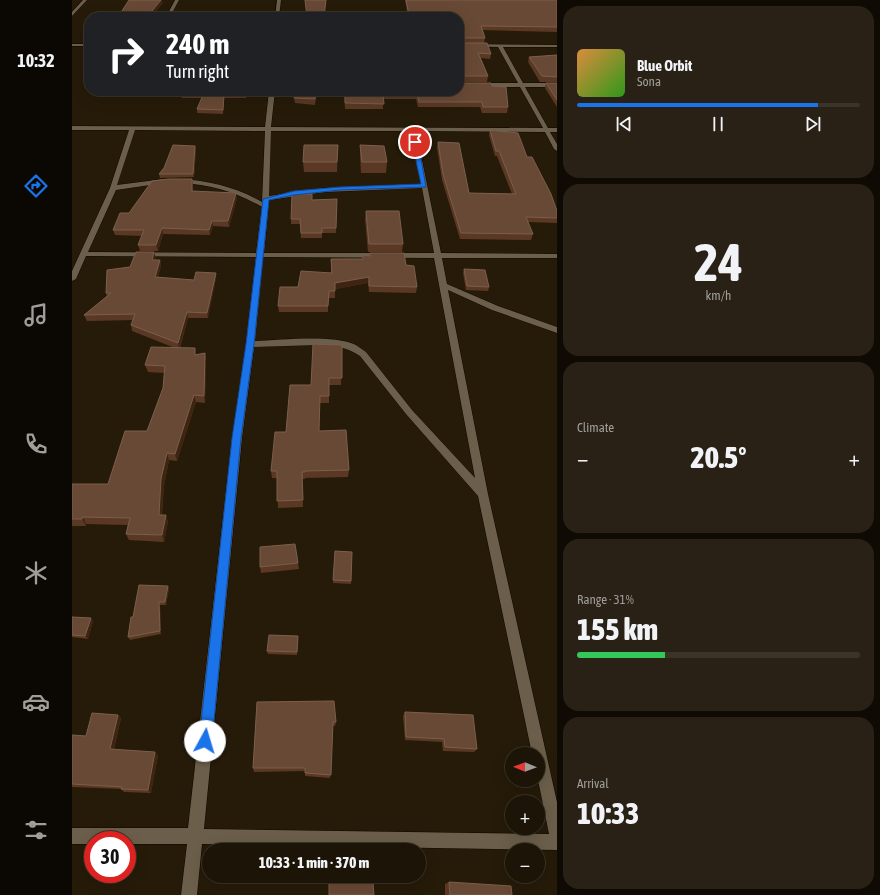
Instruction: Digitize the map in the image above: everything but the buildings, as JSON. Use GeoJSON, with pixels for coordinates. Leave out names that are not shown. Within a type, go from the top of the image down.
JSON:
{"type":"FeatureCollection","features":[{"type":"Feature","properties":{"kind":"street"},"geometry":{"type":"LineString","coordinates":[[72,16],[85,0]]}},
{"type":"Feature","properties":{"kind":"street"},"geometry":{"type":"LineString","coordinates":[[171,12],[177,0]]}},
{"type":"Feature","properties":{"kind":"street"},"geometry":{"type":"LineString","coordinates":[[278,12],[279,0]]}},
{"type":"Feature","properties":{"kind":"street"},"geometry":{"type":"LineString","coordinates":[[72,45],[84,45]]}},
{"type":"Feature","properties":{"kind":"street"},"geometry":{"type":"LineString","coordinates":[[464,46],[557,46]]}},
{"type":"Feature","properties":{"kind":"street"},"geometry":{"type":"LineString","coordinates":[[500,46],[557,149]]}},
{"type":"Feature","properties":{"kind":"street"},"geometry":{"type":"LineString","coordinates":[[464,85],[557,85]]}},
{"type":"Feature","properties":{"kind":"street"},"geometry":{"type":"LineString","coordinates":[[189,895],[237,438],[250,344],[266,202],[268,129],[271,96]]}},
{"type":"Feature","properties":{"kind":"street"},"geometry":{"type":"LineString","coordinates":[[72,128],[557,130]]}},
{"type":"Feature","properties":{"kind":"street"},"geometry":{"type":"LineString","coordinates":[[72,279],[113,188],[133,128]]}},
{"type":"Feature","properties":{"kind":"street"},"geometry":{"type":"LineString","coordinates":[[412,129],[438,255],[483,494],[557,836]]}},
{"type":"Feature","properties":{"kind":"street"},"geometry":{"type":"LineString","coordinates":[[113,188],[172,181],[225,186],[266,202],[294,193],[340,188],[424,186]]}},
{"type":"Feature","properties":{"kind":"street"},"geometry":{"type":"LineString","coordinates":[[83,254],[557,256]]}},
{"type":"Feature","properties":{"kind":"street"},"geometry":{"type":"LineString","coordinates":[[443,285],[495,308],[557,330]]}},
{"type":"Feature","properties":{"kind":"street"},"geometry":{"type":"LineString","coordinates":[[250,344],[318,342],[344,344],[353,347],[362,354],[409,412],[483,494]]}},
{"type":"Feature","properties":{"kind":"street"},"geometry":{"type":"LineString","coordinates":[[72,836],[196,836],[557,842]]}},
{"type":"Feature","properties":{"kind":"route"},"geometry":{"type":"LineString","coordinates":[[205,741],[237,438],[250,344],[266,199],[294,193],[340,188],[424,186],[415,142]]}}]}
